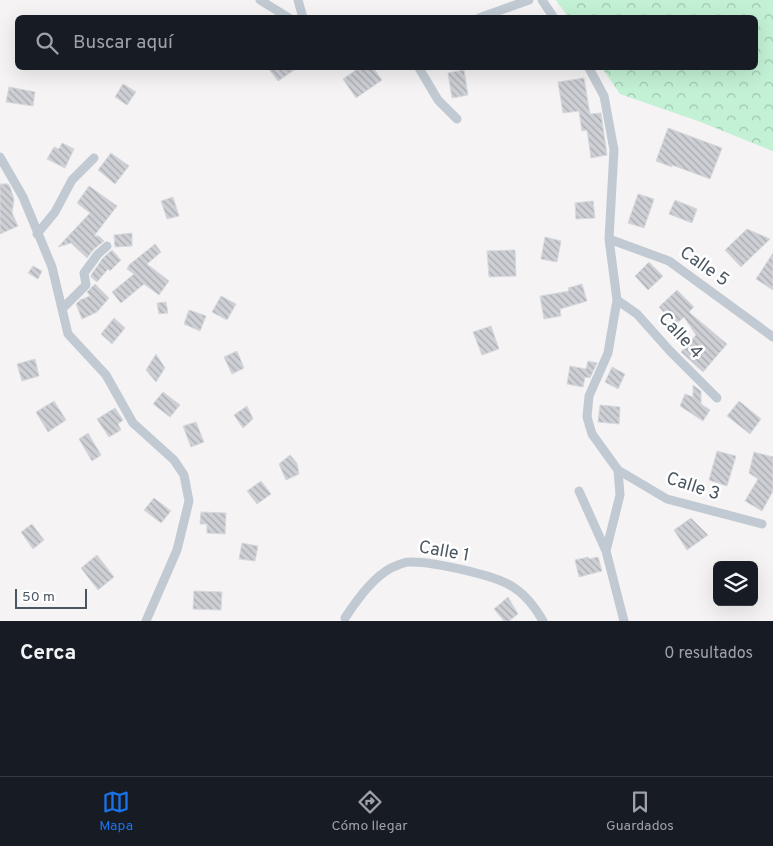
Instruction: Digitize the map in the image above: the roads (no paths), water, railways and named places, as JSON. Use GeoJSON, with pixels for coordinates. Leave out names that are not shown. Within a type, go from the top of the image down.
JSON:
{"type":"FeatureCollection","features":[{"type":"Feature","properties":{"kind":"street"},"geometry":{"type":"LineString","coordinates":[[260,0],[284,15]]}},
{"type":"Feature","properties":{"kind":"street"},"geometry":{"type":"LineString","coordinates":[[298,0],[302,15]]}},
{"type":"Feature","properties":{"kind":"street"},"geometry":{"type":"LineString","coordinates":[[487,15],[529,0]]}},
{"type":"Feature","properties":{"kind":"street"},"geometry":{"type":"LineString","coordinates":[[542,0],[552,15]]}},
{"type":"Feature","properties":{"kind":"street"},"geometry":{"type":"LineString","coordinates":[[420,70],[438,100],[457,119]]}},
{"type":"Feature","properties":{"kind":"street"},"geometry":{"type":"LineString","coordinates":[[590,70],[604,96],[614,150],[609,239],[617,300],[608,353],[589,396],[587,417],[592,434],[618,470],[620,495],[606,551]]}},
{"type":"Feature","properties":{"kind":"street"},"geometry":{"type":"LineString","coordinates":[[0,157],[23,197],[52,268],[68,334],[106,375],[133,424],[174,460],[184,476],[189,501],[177,550],[146,621]]}},
{"type":"Feature","properties":{"kind":"street"},"geometry":{"type":"LineString","coordinates":[[37,234],[55,212],[72,180],[94,158]]}},
{"type":"Feature","properties":{"kind":"street","name":"Calle 5"},"geometry":{"type":"LineString","coordinates":[[609,239],[669,261],[773,336]]}},
{"type":"Feature","properties":{"kind":"street"},"geometry":{"type":"LineString","coordinates":[[62,309],[86,285],[84,273],[98,254],[108,246]]}},
{"type":"Feature","properties":{"kind":"street","name":"Calle 4"},"geometry":{"type":"LineString","coordinates":[[617,300],[638,314],[670,351],[717,398]]}},
{"type":"Feature","properties":{"kind":"street","name":"Calle 3"},"geometry":{"type":"LineString","coordinates":[[618,470],[667,499],[762,524]]}},
{"type":"Feature","properties":{"kind":"street"},"geometry":{"type":"LineString","coordinates":[[578,491],[606,551],[624,621]]}},
{"type":"Feature","properties":{"kind":"street","name":"Calle 1"},"geometry":{"type":"LineString","coordinates":[[345,618],[361,594],[389,569],[407,562],[436,564],[497,579],[511,585],[534,606],[543,621]]}}]}
